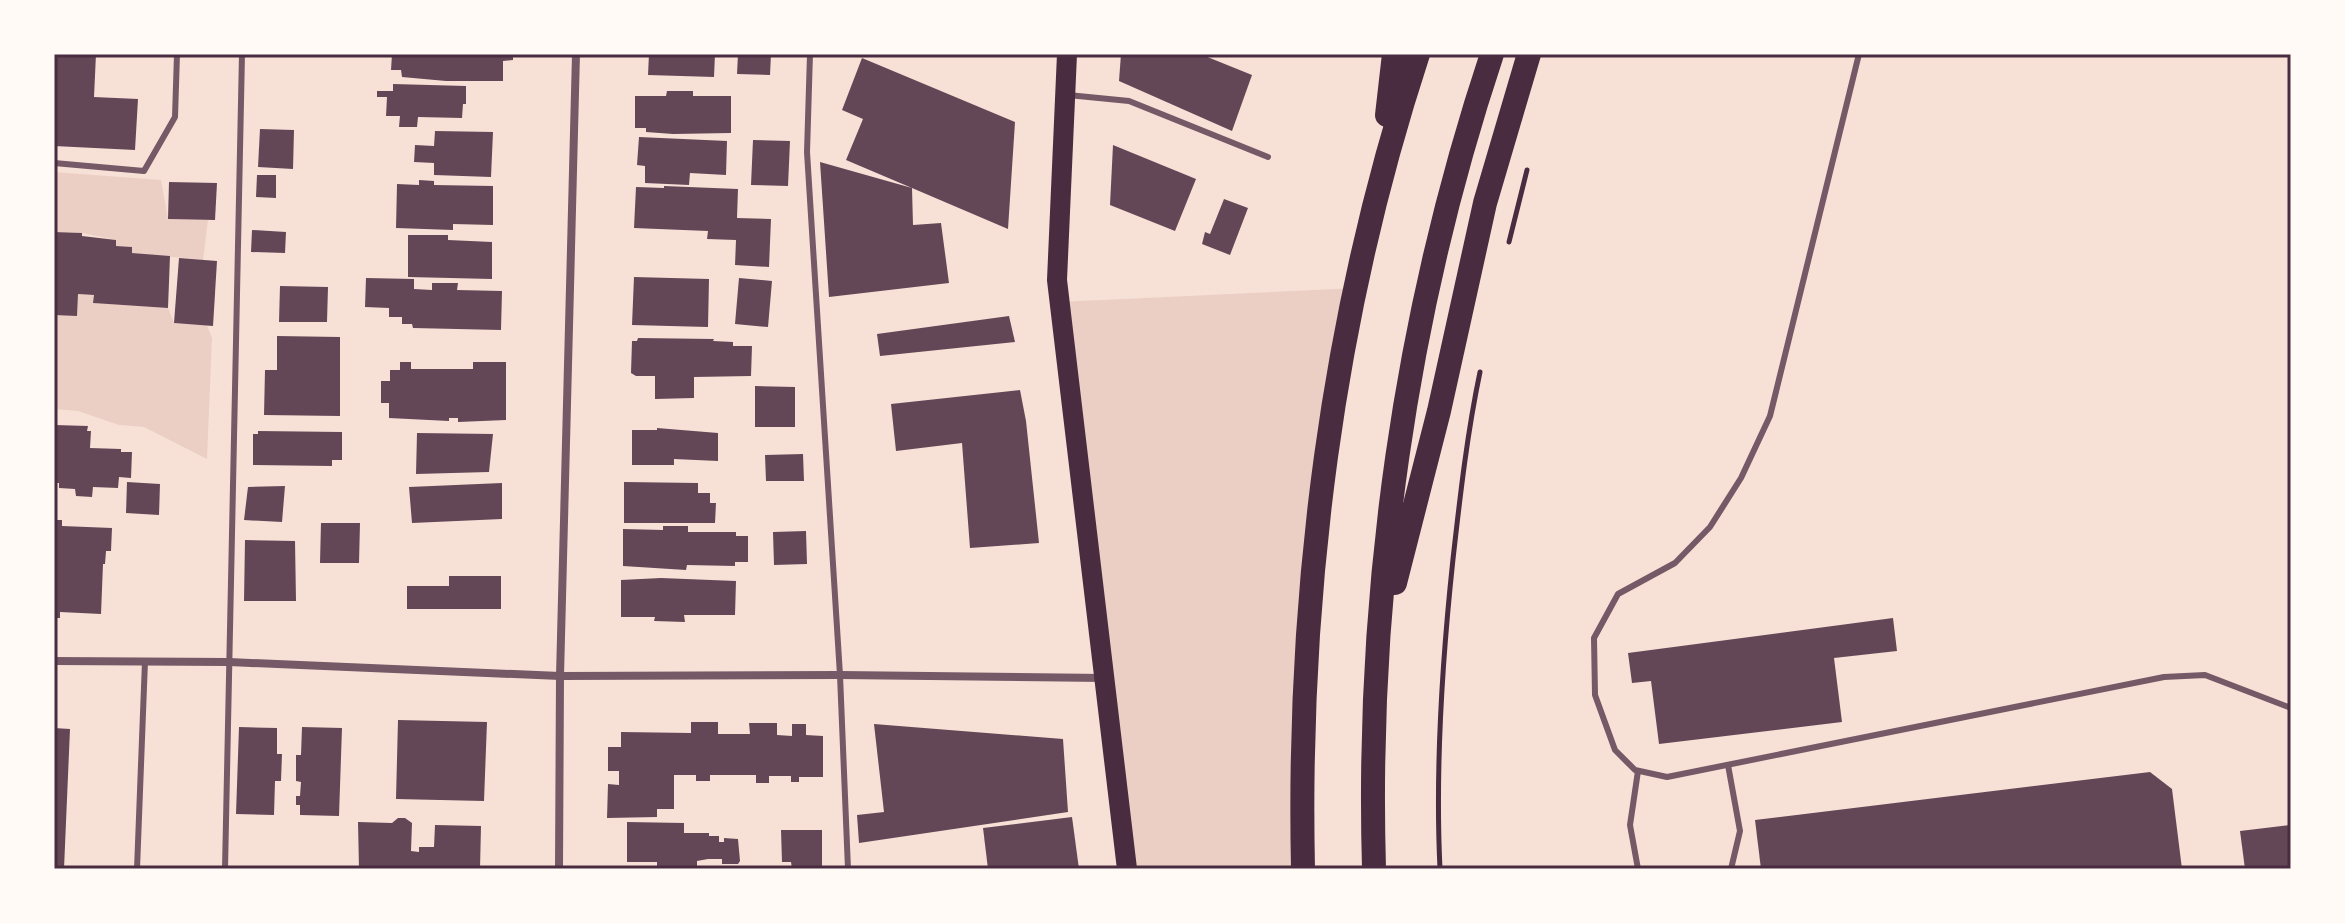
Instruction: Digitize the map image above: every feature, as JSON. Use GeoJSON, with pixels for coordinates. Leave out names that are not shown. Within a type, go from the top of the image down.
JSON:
{"type":"FeatureCollection","features":[{"type":"Feature","properties":{"kind":"highway"},"geometry":{"type":"LineString","coordinates":[[1378,194],[1394,54]]}},
{"type":"Feature","properties":{"kind":"highway"},"geometry":{"type":"LineString","coordinates":[[1303,869],[1305,674],[1320,492],[1347,333],[1378,194],[1418,54]]}},
{"type":"Feature","properties":{"kind":"highway"},"geometry":{"type":"LineString","coordinates":[[1374,869],[1377,655],[1395,482],[1413,364],[1437,249],[1466,135],[1492,54]]}},
{"type":"Feature","properties":{"kind":"highway"},"geometry":{"type":"LineString","coordinates":[[1377,655],[1439,411],[1485,203],[1529,54]]}},
{"type":"Feature","properties":{"kind":"main road"},"geometry":{"type":"LineString","coordinates":[[1067,54],[1057,280],[1127,869]]}},
{"type":"Feature","properties":{"kind":"street"},"geometry":{"type":"LineString","coordinates":[[559,869],[560,676],[576,54]]}},
{"type":"Feature","properties":{"kind":"street"},"geometry":{"type":"LineString","coordinates":[[54,661],[229,662],[560,676],[1106,678]]}},
{"type":"Feature","properties":{"kind":"lane"},"geometry":{"type":"LineString","coordinates":[[54,163],[144,171],[175,117],[177,54]]}},
{"type":"Feature","properties":{"kind":"lane"},"geometry":{"type":"LineString","coordinates":[[225,869],[242,54]]}},
{"type":"Feature","properties":{"kind":"lane"},"geometry":{"type":"LineString","coordinates":[[810,54],[807,152],[840,675],[848,869]]}},
{"type":"Feature","properties":{"kind":"lane"},"geometry":{"type":"LineString","coordinates":[[1859,54],[1770,416],[1741,478],[1710,527],[1675,563],[1618,594],[1594,638],[1595,695],[1615,750],[1638,771],[1667,777],[2164,677],[2205,675],[2291,708]]}},
{"type":"Feature","properties":{"kind":"lane"},"geometry":{"type":"LineString","coordinates":[[1065,94],[1129,101],[1268,157]]}},
{"type":"Feature","properties":{"kind":"lane"},"geometry":{"type":"LineString","coordinates":[[137,869],[145,661]]}},
{"type":"Feature","properties":{"kind":"lane"},"geometry":{"type":"LineString","coordinates":[[1728,765],[1740,831],[1731,869]]}},
{"type":"Feature","properties":{"kind":"lane"},"geometry":{"type":"LineString","coordinates":[[1638,771],[1630,825],[1638,869]]}},
{"type":"Feature","properties":{"kind":"path"},"geometry":{"type":"LineString","coordinates":[[1506,252],[1528,169]]}},
{"type":"Feature","properties":{"kind":"path"},"geometry":{"type":"LineString","coordinates":[[1440,869],[1445,639],[1461,487],[1481,367]]}},
{"type":"Feature","properties":{"kind":"shaded area"},"geometry":{"type":"Polygon","coordinates":[[[54,172],[161,180],[168,219],[208,220],[203,260],[132,253],[132,247],[116,246],[116,240],[82,233],[54,232],[54,172]]]}},
{"type":"Feature","properties":{"kind":"shaded area"},"geometry":{"type":"Polygon","coordinates":[[[1356,288],[1331,421],[1303,869],[1127,869],[1059,302],[1356,288]]]}},
{"type":"Feature","properties":{"kind":"shaded area"},"geometry":{"type":"Polygon","coordinates":[[[78,294],[94,295],[94,303],[168,308],[174,323],[207,325],[212,338],[207,459],[144,427],[119,425],[78,411],[54,409],[54,315],[78,294]]]}},
{"type":"Feature","properties":{"kind":"building"},"geometry":{"type":"Polygon","coordinates":[[[54,54],[96,54],[94,97],[138,99],[135,150],[54,146],[54,54]]]}},
{"type":"Feature","properties":{"kind":"building"},"geometry":{"type":"Polygon","coordinates":[[[392,54],[513,54],[513,60],[503,61],[503,81],[446,81],[402,77],[401,70],[391,70],[392,54]]]}},
{"type":"Feature","properties":{"kind":"building"},"geometry":{"type":"Polygon","coordinates":[[[649,54],[715,54],[714,77],[648,75],[649,54]]]}},
{"type":"Feature","properties":{"kind":"building"},"geometry":{"type":"Polygon","coordinates":[[[738,54],[771,54],[770,75],[737,74],[738,54]]]}},
{"type":"Feature","properties":{"kind":"building"},"geometry":{"type":"Polygon","coordinates":[[[1121,54],[1200,54],[1252,75],[1232,131],[1119,81],[1121,54]]]}},
{"type":"Feature","properties":{"kind":"building"},"geometry":{"type":"Polygon","coordinates":[[[862,58],[1015,122],[1008,229],[846,160],[863,119],[842,110],[862,58]]]}},
{"type":"Feature","properties":{"kind":"building"},"geometry":{"type":"Polygon","coordinates":[[[393,84],[466,86],[462,118],[418,117],[417,127],[399,127],[400,116],[386,116],[387,97],[377,97],[377,91],[393,91],[393,84]]]}},
{"type":"Feature","properties":{"kind":"building"},"geometry":{"type":"Polygon","coordinates":[[[667,91],[693,91],[693,96],[731,96],[731,133],[673,134],[635,128],[635,96],[666,96],[667,91]]]}},
{"type":"Feature","properties":{"kind":"building"},"geometry":{"type":"Polygon","coordinates":[[[260,129],[294,130],[293,169],[258,167],[260,129]]]}},
{"type":"Feature","properties":{"kind":"building"},"geometry":{"type":"Polygon","coordinates":[[[435,131],[493,132],[491,177],[434,175],[434,163],[414,162],[415,145],[434,146],[435,131]]]}},
{"type":"Feature","properties":{"kind":"building"},"geometry":{"type":"Polygon","coordinates":[[[639,137],[727,141],[726,175],[690,173],[689,185],[645,183],[645,166],[637,165],[639,137]]]}},
{"type":"Feature","properties":{"kind":"building"},"geometry":{"type":"Polygon","coordinates":[[[753,140],[790,141],[788,186],[751,185],[753,140]]]}},
{"type":"Feature","properties":{"kind":"building"},"geometry":{"type":"Polygon","coordinates":[[[1113,145],[1196,179],[1175,231],[1110,205],[1113,145]]]}},
{"type":"Feature","properties":{"kind":"building"},"geometry":{"type":"Polygon","coordinates":[[[820,162],[912,188],[913,225],[941,223],[949,283],[829,297],[820,162]]]}},
{"type":"Feature","properties":{"kind":"building"},"geometry":{"type":"Polygon","coordinates":[[[257,175],[276,175],[276,198],[256,197],[257,175]]]}},
{"type":"Feature","properties":{"kind":"building"},"geometry":{"type":"Polygon","coordinates":[[[419,180],[434,181],[434,185],[493,186],[493,225],[453,224],[453,230],[396,228],[397,184],[419,185],[419,180]]]}},
{"type":"Feature","properties":{"kind":"building"},"geometry":{"type":"Polygon","coordinates":[[[169,182],[217,183],[215,220],[168,219],[169,182]]]}},
{"type":"Feature","properties":{"kind":"building"},"geometry":{"type":"Polygon","coordinates":[[[636,187],[738,189],[737,218],[771,219],[769,267],[735,265],[736,240],[707,239],[708,231],[634,228],[636,187]]]}},
{"type":"Feature","properties":{"kind":"building"},"geometry":{"type":"Polygon","coordinates":[[[1224,199],[1248,208],[1230,255],[1202,244],[1205,232],[1210,234],[1224,199]]]}},
{"type":"Feature","properties":{"kind":"building"},"geometry":{"type":"Polygon","coordinates":[[[252,230],[286,232],[285,253],[251,252],[252,230]]]}},
{"type":"Feature","properties":{"kind":"building"},"geometry":{"type":"Polygon","coordinates":[[[54,232],[82,233],[82,236],[116,240],[116,246],[132,247],[132,253],[170,256],[168,308],[93,303],[94,295],[78,294],[77,316],[54,315],[54,232]]]}},
{"type":"Feature","properties":{"kind":"building"},"geometry":{"type":"Polygon","coordinates":[[[408,235],[448,235],[448,240],[492,242],[492,279],[408,277],[408,235]]]}},
{"type":"Feature","properties":{"kind":"building"},"geometry":{"type":"Polygon","coordinates":[[[179,258],[217,261],[213,326],[174,323],[179,258]]]}},
{"type":"Feature","properties":{"kind":"building"},"geometry":{"type":"Polygon","coordinates":[[[634,277],[709,279],[708,327],[632,325],[634,277]]]}},
{"type":"Feature","properties":{"kind":"building"},"geometry":{"type":"Polygon","coordinates":[[[366,278],[414,279],[414,289],[432,290],[432,283],[458,283],[457,290],[502,291],[501,330],[413,328],[412,324],[402,324],[402,317],[389,317],[389,308],[365,307],[366,278]]]}},
{"type":"Feature","properties":{"kind":"building"},"geometry":{"type":"Polygon","coordinates":[[[739,278],[772,281],[768,327],[735,324],[739,278]]]}},
{"type":"Feature","properties":{"kind":"building"},"geometry":{"type":"Polygon","coordinates":[[[280,286],[328,287],[327,322],[279,322],[280,286]]]}},
{"type":"Feature","properties":{"kind":"building"},"geometry":{"type":"Polygon","coordinates":[[[1009,316],[1015,342],[880,356],[877,334],[1009,316]]]}},
{"type":"Feature","properties":{"kind":"building"},"geometry":{"type":"Polygon","coordinates":[[[277,336],[340,337],[340,416],[264,415],[265,370],[277,370],[277,336]]]}},
{"type":"Feature","properties":{"kind":"building"},"geometry":{"type":"Polygon","coordinates":[[[638,338],[714,339],[733,342],[733,346],[752,346],[751,376],[694,377],[694,398],[655,399],[655,376],[631,373],[632,341],[638,338]]]}},
{"type":"Feature","properties":{"kind":"building"},"geometry":{"type":"Polygon","coordinates":[[[400,362],[411,362],[411,369],[473,369],[473,362],[506,362],[506,420],[458,422],[458,418],[449,418],[449,421],[389,418],[389,403],[381,403],[381,381],[390,381],[390,370],[400,370],[400,362]]]}},
{"type":"Feature","properties":{"kind":"building"},"geometry":{"type":"Polygon","coordinates":[[[755,386],[795,387],[795,427],[755,427],[755,386]]]}},
{"type":"Feature","properties":{"kind":"building"},"geometry":{"type":"Polygon","coordinates":[[[1020,390],[1039,543],[970,548],[962,443],[896,451],[891,404],[1020,390]]]}},
{"type":"Feature","properties":{"kind":"building"},"geometry":{"type":"Polygon","coordinates":[[[55,425],[88,426],[87,431],[91,431],[90,448],[132,452],[131,478],[119,477],[118,488],[93,487],[92,497],[76,496],[75,489],[59,488],[59,483],[54,483],[55,425]]]}},
{"type":"Feature","properties":{"kind":"building"},"geometry":{"type":"Polygon","coordinates":[[[657,428],[718,433],[718,461],[674,459],[674,465],[632,465],[632,430],[657,428]]]}},
{"type":"Feature","properties":{"kind":"building"},"geometry":{"type":"Polygon","coordinates":[[[258,431],[342,432],[342,460],[332,460],[332,466],[253,465],[253,434],[258,434],[258,431]]]}},
{"type":"Feature","properties":{"kind":"building"},"geometry":{"type":"Polygon","coordinates":[[[417,433],[493,434],[489,472],[416,474],[417,433]]]}},
{"type":"Feature","properties":{"kind":"building"},"geometry":{"type":"Polygon","coordinates":[[[803,454],[804,481],[766,481],[765,455],[803,454]]]}},
{"type":"Feature","properties":{"kind":"building"},"geometry":{"type":"Polygon","coordinates":[[[127,482],[160,484],[159,515],[126,513],[127,482]]]}},
{"type":"Feature","properties":{"kind":"building"},"geometry":{"type":"Polygon","coordinates":[[[624,482],[698,483],[698,493],[710,493],[710,503],[716,503],[715,523],[624,523],[624,482]]]}},
{"type":"Feature","properties":{"kind":"building"},"geometry":{"type":"Polygon","coordinates":[[[502,483],[502,519],[412,523],[409,487],[502,483]]]}},
{"type":"Feature","properties":{"kind":"building"},"geometry":{"type":"Polygon","coordinates":[[[285,486],[282,522],[244,520],[248,487],[285,486]]]}},
{"type":"Feature","properties":{"kind":"building"},"geometry":{"type":"Polygon","coordinates":[[[54,520],[62,520],[62,526],[112,528],[111,551],[106,551],[103,564],[101,614],[60,612],[60,618],[54,618],[54,520]]]}},
{"type":"Feature","properties":{"kind":"building"},"geometry":{"type":"Polygon","coordinates":[[[321,523],[360,523],[359,563],[320,563],[321,523]]]}},
{"type":"Feature","properties":{"kind":"building"},"geometry":{"type":"Polygon","coordinates":[[[663,526],[688,526],[688,532],[736,532],[736,536],[748,536],[748,562],[735,562],[735,566],[687,565],[686,570],[623,566],[623,529],[663,530],[663,526]]]}},
{"type":"Feature","properties":{"kind":"building"},"geometry":{"type":"Polygon","coordinates":[[[806,531],[807,564],[774,565],[773,532],[806,531]]]}},
{"type":"Feature","properties":{"kind":"building"},"geometry":{"type":"Polygon","coordinates":[[[245,540],[295,541],[296,601],[244,601],[245,540]]]}},
{"type":"Feature","properties":{"kind":"building"},"geometry":{"type":"Polygon","coordinates":[[[449,576],[501,576],[501,609],[407,609],[407,586],[449,586],[449,576]]]}},
{"type":"Feature","properties":{"kind":"building"},"geometry":{"type":"Polygon","coordinates":[[[621,580],[736,581],[735,615],[684,615],[685,622],[654,621],[655,617],[621,617],[621,580]]]}},
{"type":"Feature","properties":{"kind":"building"},"geometry":{"type":"Polygon","coordinates":[[[1893,618],[1897,651],[1834,658],[1842,722],[1659,744],[1651,681],[1632,683],[1628,653],[1893,618]]]}},
{"type":"Feature","properties":{"kind":"building"},"geometry":{"type":"Polygon","coordinates":[[[398,720],[487,722],[484,801],[396,799],[398,720]]]}},
{"type":"Feature","properties":{"kind":"building"},"geometry":{"type":"Polygon","coordinates":[[[691,722],[718,722],[718,734],[750,734],[749,723],[777,723],[777,735],[792,736],[792,724],[806,724],[806,735],[823,736],[823,777],[799,777],[799,782],[791,782],[791,776],[769,776],[769,783],[756,783],[756,775],[710,775],[710,781],[696,781],[696,775],[674,775],[674,809],[657,809],[657,817],[607,818],[608,784],[619,785],[619,771],[608,771],[608,747],[621,747],[621,732],[691,733],[691,722]]]}},
{"type":"Feature","properties":{"kind":"building"},"geometry":{"type":"Polygon","coordinates":[[[874,724],[1063,739],[1068,812],[859,843],[857,815],[884,812],[874,724]]]}},
{"type":"Feature","properties":{"kind":"building"},"geometry":{"type":"Polygon","coordinates":[[[239,727],[277,728],[277,754],[282,754],[281,781],[275,781],[274,815],[236,814],[239,727]]]}},
{"type":"Feature","properties":{"kind":"building"},"geometry":{"type":"Polygon","coordinates":[[[302,727],[342,728],[339,816],[300,815],[300,805],[296,805],[301,782],[296,781],[296,755],[301,755],[302,727]]]}},
{"type":"Feature","properties":{"kind":"building"},"geometry":{"type":"Polygon","coordinates":[[[54,728],[70,729],[64,869],[54,869],[54,728]]]}},
{"type":"Feature","properties":{"kind":"building"},"geometry":{"type":"Polygon","coordinates":[[[2150,772],[2172,789],[2182,869],[1761,869],[1755,820],[2150,772]]]}},
{"type":"Feature","properties":{"kind":"building"},"geometry":{"type":"Polygon","coordinates":[[[1072,817],[1079,869],[988,869],[983,828],[1072,817]]]}},
{"type":"Feature","properties":{"kind":"building"},"geometry":{"type":"Polygon","coordinates":[[[398,818],[412,823],[411,851],[419,852],[419,847],[434,847],[435,825],[481,826],[480,869],[359,869],[358,822],[392,823],[398,818]]]}},
{"type":"Feature","properties":{"kind":"building"},"geometry":{"type":"Polygon","coordinates":[[[627,822],[684,823],[684,833],[709,833],[709,836],[719,836],[719,842],[724,842],[724,838],[738,839],[740,861],[738,864],[722,864],[722,859],[708,859],[697,861],[697,867],[657,867],[657,862],[627,862],[627,822]]]}},
{"type":"Feature","properties":{"kind":"building"},"geometry":{"type":"Polygon","coordinates":[[[2291,825],[2291,869],[2245,869],[2240,831],[2291,825]]]}},
{"type":"Feature","properties":{"kind":"building"},"geometry":{"type":"Polygon","coordinates":[[[781,830],[822,830],[822,869],[792,869],[791,862],[782,862],[781,830]]]}}]}
